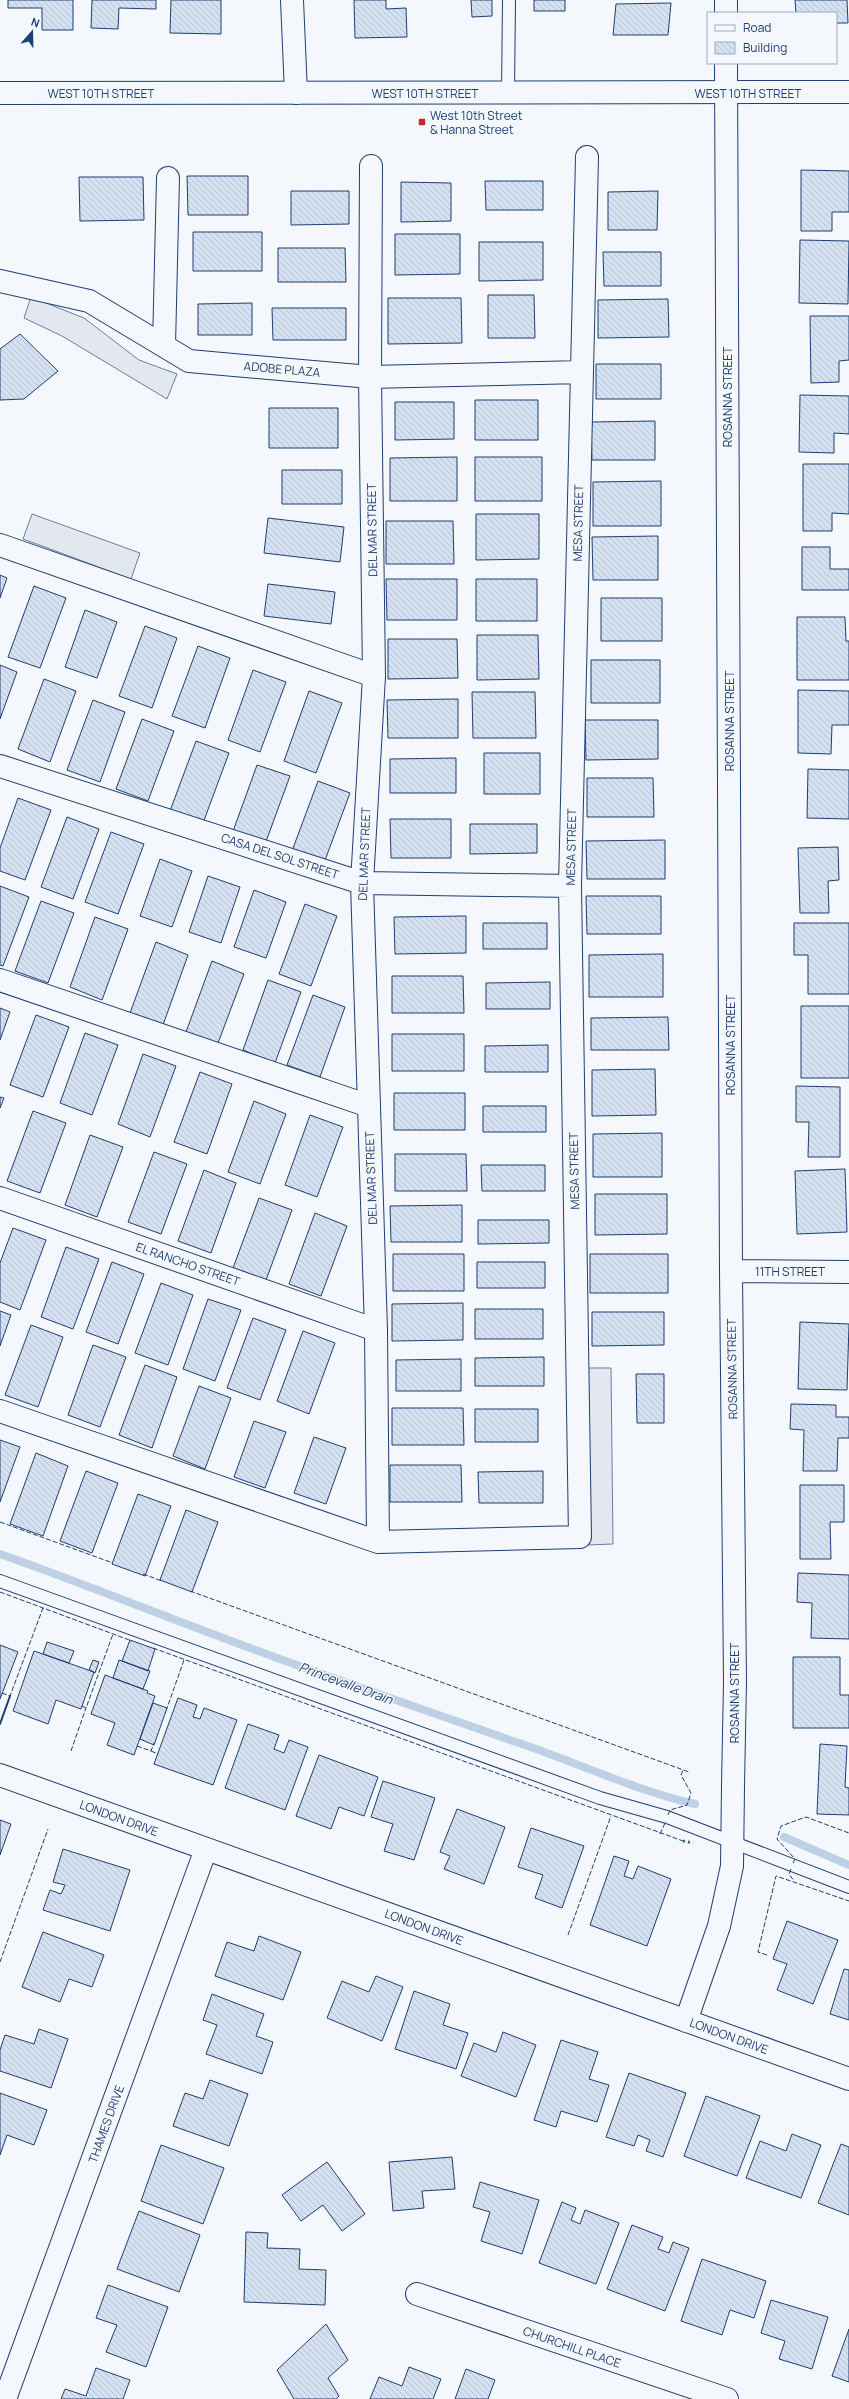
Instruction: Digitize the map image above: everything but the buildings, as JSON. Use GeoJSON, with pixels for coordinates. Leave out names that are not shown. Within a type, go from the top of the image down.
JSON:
{"type":"FeatureCollection","features":[{"type":"Feature","properties":{"kind":"street"},"geometry":{"type":"LineString","coordinates":[[292,0],[296,93]]}},
{"type":"Feature","properties":{"kind":"street"},"geometry":{"type":"LineString","coordinates":[[726,0],[726,12]]}},
{"type":"Feature","properties":{"kind":"street","name":"ROSANNA STREET"},"geometry":{"type":"LineString","coordinates":[[686,2021],[719,1926],[732,1866],[735,1682],[731,1271],[726,64]]}},
{"type":"Feature","properties":{"kind":"street","name":"WEST 10TH STREET"},"geometry":{"type":"LineString","coordinates":[[0,93],[849,92]]}},
{"type":"Feature","properties":{"kind":"street","name":"MESA STREET"},"geometry":{"type":"LineString","coordinates":[[378,1542],[580,1537],[570,886],[587,157]]}},
{"type":"Feature","properties":{"kind":"street","name":"DEL MAR STREET"},"geometry":{"type":"LineString","coordinates":[[371,166],[370,377],[374,676],[362,883],[376,1330],[378,1542]]}},
{"type":"Feature","properties":{"kind":"street"},"geometry":{"type":"LineString","coordinates":[[164,346],[168,178]]}},
{"type":"Feature","properties":{"kind":"street","name":"ADOBE PLAZA"},"geometry":{"type":"LineString","coordinates":[[0,281],[89,301],[189,360],[370,377],[582,372]]}},
{"type":"Feature","properties":{"kind":"street"},"geometry":{"type":"LineString","coordinates":[[0,545],[374,676]]}},
{"type":"Feature","properties":{"kind":"street","name":"CASA DEL SOL STREET"},"geometry":{"type":"LineString","coordinates":[[0,766],[362,883],[570,886]]}},
{"type":"Feature","properties":{"kind":"street"},"geometry":{"type":"LineString","coordinates":[[0,980],[369,1106]]}},
{"type":"Feature","properties":{"kind":"street","name":"EL RANCHO STREET"},"geometry":{"type":"LineString","coordinates":[[0,1198],[376,1330]]}},
{"type":"Feature","properties":{"kind":"street","name":"11TH STREET"},"geometry":{"type":"LineString","coordinates":[[731,1271],[849,1272]]}},
{"type":"Feature","properties":{"kind":"street"},"geometry":{"type":"LineString","coordinates":[[0,1411],[378,1542]]}},
{"type":"Feature","properties":{"kind":"street","name":"LONDON DRIVE"},"geometry":{"type":"LineString","coordinates":[[0,1775],[849,2079]]}},
{"type":"Feature","properties":{"kind":"street","name":"THAMES DRIVE"},"geometry":{"type":"LineString","coordinates":[[5,2399],[206,1849]]}},
{"type":"Feature","properties":{"kind":"street","name":"CHURCHILL PLACE"},"geometry":{"type":"LineString","coordinates":[[417,2294],[727,2399]]}},
{"type":"Feature","properties":{"kind":"lane"},"geometry":{"type":"LineString","coordinates":[[508,93],[509,0]]}},
{"type":"Feature","properties":{"kind":"lane"},"geometry":{"type":"LineString","coordinates":[[0,1581],[600,1798],[667,1817],[849,1887]]}},
{"type":"Feature","properties":{"kind":"shaded area"},"geometry":{"type":"Polygon","coordinates":[[[31,297],[84,318],[139,360],[177,374],[167,399],[62,336],[24,318],[31,297]]]}},
{"type":"Feature","properties":{"kind":"shaded area"},"geometry":{"type":"Polygon","coordinates":[[[32,514],[140,553],[131,579],[23,539],[32,514]]]}},
{"type":"Feature","properties":{"kind":"shaded area"},"geometry":{"type":"Polygon","coordinates":[[[586,1368],[611,1368],[613,1544],[587,1545],[586,1368]]]}},
{"type":"Feature","properties":{"kind":"waterway","name":"Princevalle Drain"},"geometry":{"type":"LineString","coordinates":[[0,1554],[293,1664],[538,1750],[627,1784],[695,1804]]}},
{"type":"Feature","properties":{"kind":"waterway","name":"Princevalle Drain"},"geometry":{"type":"LineString","coordinates":[[784,1837],[849,1865]]}},
{"type":"Feature","properties":{"kind":"hedge"},"geometry":{"type":"LineString","coordinates":[[683,1841],[693,1843]]}},
{"type":"Feature","properties":{"kind":"fence"},"geometry":{"type":"LineString","coordinates":[[0,1522],[113,1563]]}},
{"type":"Feature","properties":{"kind":"fence"},"geometry":{"type":"LineString","coordinates":[[143,1574],[162,1581]]}},
{"type":"Feature","properties":{"kind":"fence"},"geometry":{"type":"LineString","coordinates":[[190,1591],[689,1772]]}},
{"type":"Feature","properties":{"kind":"fence"},"geometry":{"type":"LineString","coordinates":[[0,1592],[132,1641]]}},
{"type":"Feature","properties":{"kind":"fence"},"geometry":{"type":"LineString","coordinates":[[2,1693],[10,1696],[43,1608]]}},
{"type":"Feature","properties":{"kind":"fence"},"geometry":{"type":"LineString","coordinates":[[82,1706],[86,1708],[113,1634]]}},
{"type":"Feature","properties":{"kind":"fence"},"geometry":{"type":"LineString","coordinates":[[153,1648],[683,1841]]}},
{"type":"Feature","properties":{"kind":"fence"},"geometry":{"type":"LineString","coordinates":[[166,1711],[184,1660]]}},
{"type":"Feature","properties":{"kind":"fence"},"geometry":{"type":"LineString","coordinates":[[71,1751],[86,1708]]}},
{"type":"Feature","properties":{"kind":"fence"},"geometry":{"type":"LineString","coordinates":[[137,1746],[151,1751],[154,1743]]}},
{"type":"Feature","properties":{"kind":"fence"},"geometry":{"type":"LineString","coordinates":[[151,1751],[158,1754]]}},
{"type":"Feature","properties":{"kind":"fence"},"geometry":{"type":"LineString","coordinates":[[668,1815],[670,1810],[687,1805],[691,1793],[681,1775],[683,1770]]}},
{"type":"Feature","properties":{"kind":"fence"},"geometry":{"type":"LineString","coordinates":[[568,1935],[611,1816]]}},
{"type":"Feature","properties":{"kind":"fence"},"geometry":{"type":"LineString","coordinates":[[793,1863],[795,1859],[777,1839],[781,1826],[806,1817],[849,1833]]}},
{"type":"Feature","properties":{"kind":"fence"},"geometry":{"type":"LineString","coordinates":[[660,1834],[666,1821]]}},
{"type":"Feature","properties":{"kind":"fence"},"geometry":{"type":"LineString","coordinates":[[0,1962],[48,1829]]}},
{"type":"Feature","properties":{"kind":"fence"},"geometry":{"type":"LineString","coordinates":[[791,1869],[789,1874],[794,1881]]}},
{"type":"Feature","properties":{"kind":"fence"},"geometry":{"type":"LineString","coordinates":[[767,1955],[758,1952],[776,1876],[849,1901]]}},
{"type":"Feature","properties":{"kind":"wall"},"geometry":{"type":"LineString","coordinates":[[0,1724],[10,1696]]}},
{"type":"Feature","properties":{"kind":"place","name":"West 10th Street & Hanna Street"},"geometry":{"type":"Point","coordinates":[422,122]}}]}
